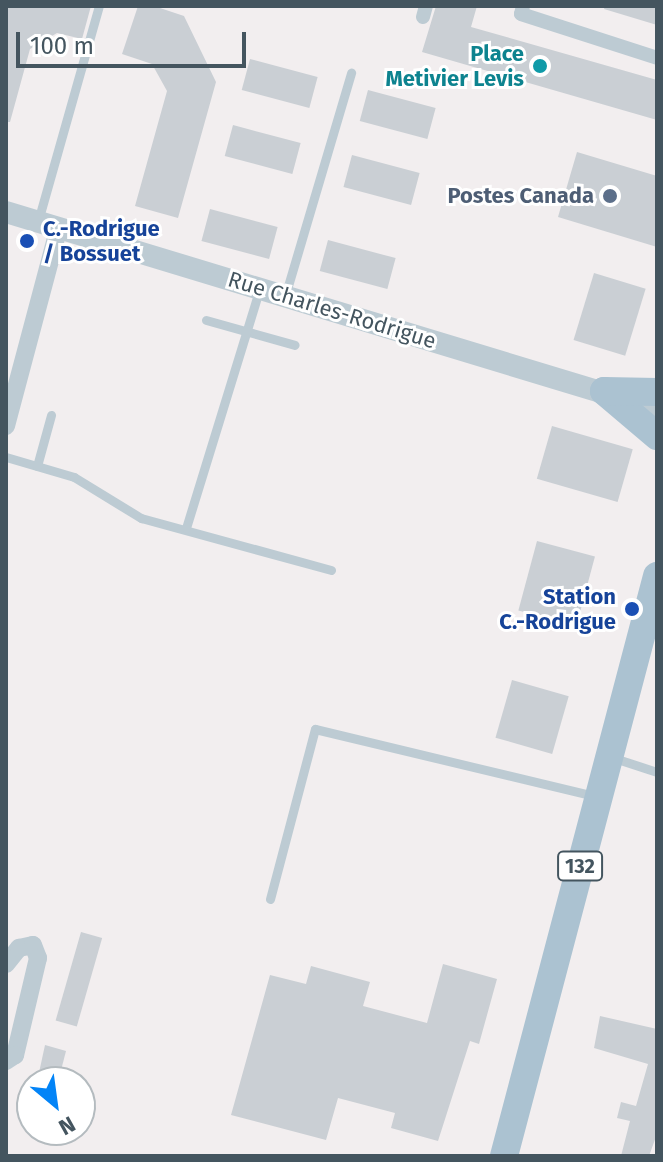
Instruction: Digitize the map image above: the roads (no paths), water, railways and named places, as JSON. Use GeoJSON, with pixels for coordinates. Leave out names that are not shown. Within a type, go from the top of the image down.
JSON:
{"type":"FeatureCollection","features":[{"type":"Feature","properties":{"kind":"main road"},"geometry":{"type":"LineString","coordinates":[[604,391],[657,392]]}},
{"type":"Feature","properties":{"kind":"main road"},"geometry":{"type":"LineString","coordinates":[[604,391],[657,436]]}},
{"type":"Feature","properties":{"kind":"main road","name":"132"},"geometry":{"type":"LineString","coordinates":[[504,1156],[598,796],[648,640],[657,576]]}},
{"type":"Feature","properties":{"kind":"street"},"geometry":{"type":"LineString","coordinates":[[523,6],[521,14],[657,58]]}},
{"type":"Feature","properties":{"kind":"street","name":"Rue Charles-Rodrigue"},"geometry":{"type":"LineString","coordinates":[[6,212],[657,409]]}},
{"type":"Feature","properties":{"kind":"street"},"geometry":{"type":"LineString","coordinates":[[6,426],[48,224]]}},
{"type":"Feature","properties":{"kind":"street"},"geometry":{"type":"LineString","coordinates":[[6,964],[19,948],[33,945],[38,958],[15,1055],[6,1061]]}},
{"type":"Feature","properties":{"kind":"lane"},"geometry":{"type":"LineString","coordinates":[[48,224],[99,6]]}},
{"type":"Feature","properties":{"kind":"lane"},"geometry":{"type":"LineString","coordinates":[[285,296],[351,73]]}},
{"type":"Feature","properties":{"kind":"lane"},"geometry":{"type":"LineString","coordinates":[[186,528],[259,288]]}},
{"type":"Feature","properties":{"kind":"lane"},"geometry":{"type":"LineString","coordinates":[[206,320],[295,345]]}},
{"type":"Feature","properties":{"kind":"lane"},"geometry":{"type":"LineString","coordinates":[[37,466],[51,415]]}},
{"type":"Feature","properties":{"kind":"lane"},"geometry":{"type":"LineString","coordinates":[[6,457],[74,477],[141,518],[331,570]]}},
{"type":"Feature","properties":{"kind":"lane"},"geometry":{"type":"LineString","coordinates":[[270,899],[315,729],[598,796]]}},
{"type":"Feature","properties":{"kind":"lane"},"geometry":{"type":"LineString","coordinates":[[609,757],[657,772]]}},
{"type":"Feature","properties":{"kind":"place","name":"Place Metivier Levis"},"geometry":{"type":"Point","coordinates":[540,66]}},
{"type":"Feature","properties":{"kind":"place","name":"Postes Canada"},"geometry":{"type":"Point","coordinates":[610,196]}},
{"type":"Feature","properties":{"kind":"place","name":"C.-Rodrigue / Bossuet"},"geometry":{"type":"Point","coordinates":[27,241]}},
{"type":"Feature","properties":{"kind":"place","name":"Station C.-Rodrigue"},"geometry":{"type":"Point","coordinates":[632,609]}}]}
